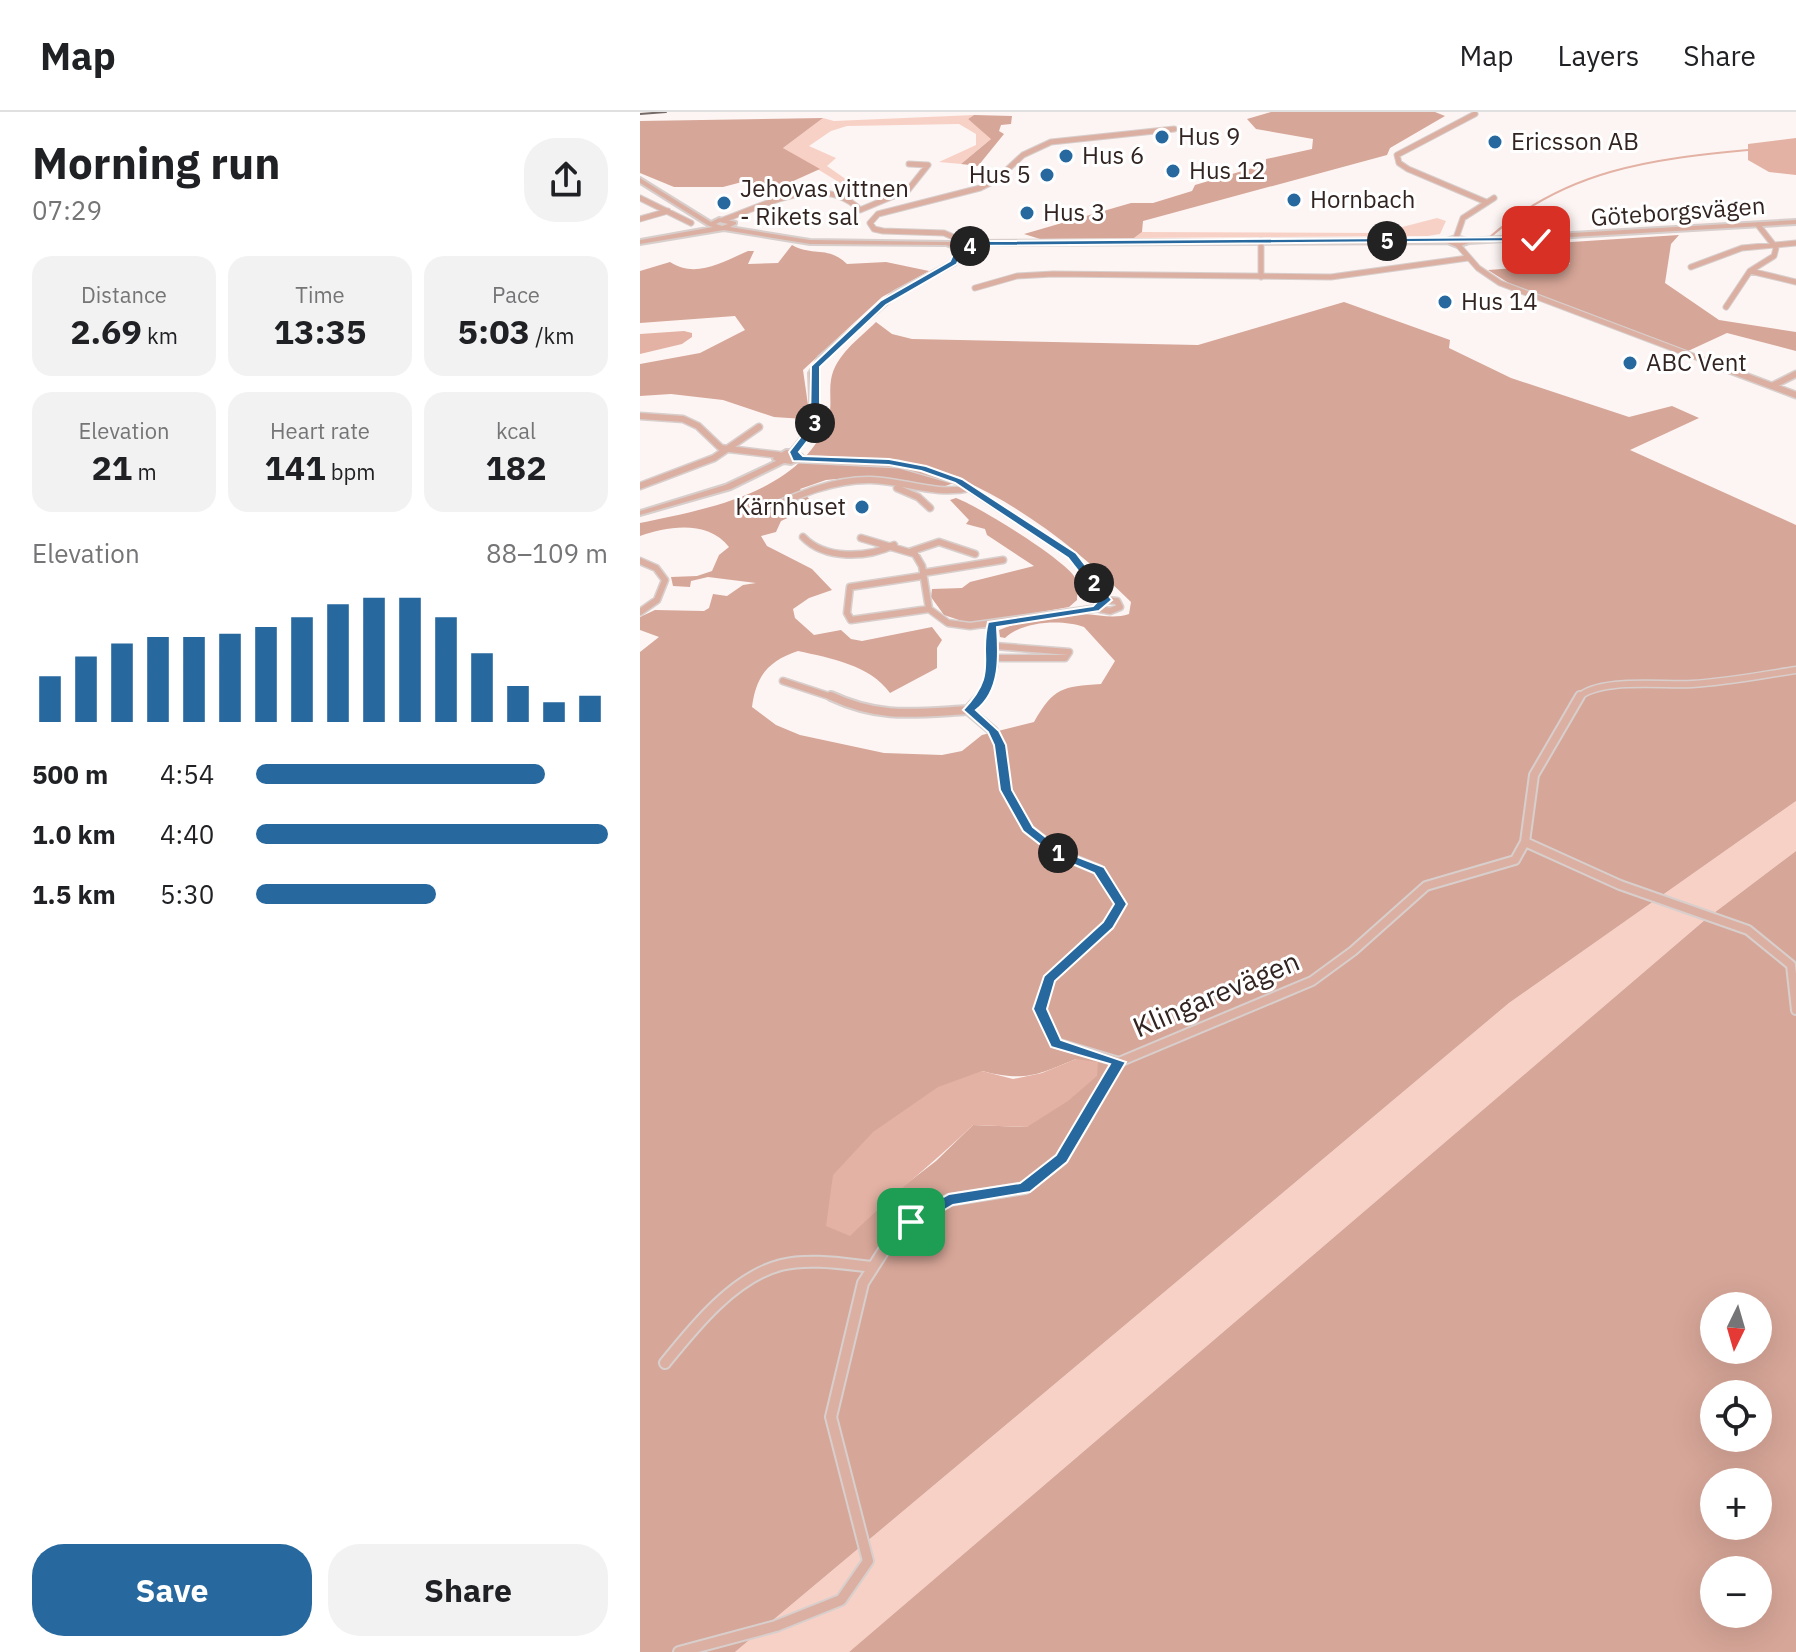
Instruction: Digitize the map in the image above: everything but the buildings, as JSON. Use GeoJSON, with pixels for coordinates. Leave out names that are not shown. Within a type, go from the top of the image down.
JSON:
{"type":"FeatureCollection","features":[{"type":"Feature","properties":{"kind":"street"},"geometry":{"type":"LineString","coordinates":[[1475,114],[1439,135],[1397,151],[1397,159],[1408,169],[1486,202]]}},
{"type":"Feature","properties":{"kind":"street"},"geometry":{"type":"LineString","coordinates":[[960,244],[946,233],[892,233],[874,229],[871,220],[886,212],[980,188],[997,179],[1023,155],[1051,142],[1174,129]]}},
{"type":"Feature","properties":{"kind":"street"},"geometry":{"type":"LineString","coordinates":[[640,242],[722,224],[763,203],[811,192],[841,199],[860,210],[903,195],[915,187],[928,165],[909,164]]}},
{"type":"Feature","properties":{"kind":"street"},"geometry":{"type":"LineString","coordinates":[[640,180],[711,225]]}},
{"type":"Feature","properties":{"kind":"street"},"geometry":{"type":"LineString","coordinates":[[640,198],[691,223]]}},
{"type":"Feature","properties":{"kind":"street"},"geometry":{"type":"LineString","coordinates":[[1494,198],[1460,219],[1456,226],[1468,258],[1486,275],[1526,294],[1796,395]]}},
{"type":"Feature","properties":{"kind":"street"},"geometry":{"type":"LineString","coordinates":[[868,207],[886,212]]}},
{"type":"Feature","properties":{"kind":"street"},"geometry":{"type":"LineString","coordinates":[[640,219],[669,211]]}},
{"type":"Feature","properties":{"kind":"street"},"geometry":{"type":"LineString","coordinates":[[734,223],[744,212]]}},
{"type":"Feature","properties":{"kind":"street"},"geometry":{"type":"LineString","coordinates":[[695,214],[766,236],[827,243],[1261,241],[1261,277]]}},
{"type":"Feature","properties":{"kind":"street","name":"Göteborgsvägen"},"geometry":{"type":"LineString","coordinates":[[1261,241],[1460,241],[1796,222]]}},
{"type":"Feature","properties":{"kind":"street"},"geometry":{"type":"LineString","coordinates":[[687,234],[711,225],[734,223],[766,236]]}},
{"type":"Feature","properties":{"kind":"street"},"geometry":{"type":"LineString","coordinates":[[1726,307],[1750,271],[1774,256],[1776,248],[1773,242],[1758,225]]}},
{"type":"Feature","properties":{"kind":"street"},"geometry":{"type":"LineString","coordinates":[[1691,267],[1731,250],[1773,242],[1796,243]]}},
{"type":"Feature","properties":{"kind":"street"},"geometry":{"type":"LineString","coordinates":[[795,456],[815,425],[812,373],[821,358],[896,293],[954,263],[960,244]]}},
{"type":"Feature","properties":{"kind":"street"},"geometry":{"type":"LineString","coordinates":[[975,288],[1017,276],[1053,274],[1349,276],[1413,263],[1468,258]]}},
{"type":"Feature","properties":{"kind":"street"},"geometry":{"type":"LineString","coordinates":[[1750,271],[1796,282]]}},
{"type":"Feature","properties":{"kind":"street"},"geometry":{"type":"LineString","coordinates":[[1772,386],[1796,374]]}},
{"type":"Feature","properties":{"kind":"street"},"geometry":{"type":"LineString","coordinates":[[640,416],[683,419],[698,426],[721,448],[728,450],[780,458],[795,456],[913,466],[970,488],[1072,556],[1106,600]]}},
{"type":"Feature","properties":{"kind":"street"},"geometry":{"type":"LineString","coordinates":[[640,486],[728,450],[759,427]]}},
{"type":"Feature","properties":{"kind":"street"},"geometry":{"type":"LineString","coordinates":[[640,513],[713,493],[780,458]]}},
{"type":"Feature","properties":{"kind":"street"},"geometry":{"type":"LineString","coordinates":[[758,513],[839,482],[870,480],[933,493],[970,488]]}},
{"type":"Feature","properties":{"kind":"street"},"geometry":{"type":"LineString","coordinates":[[897,484],[895,487],[918,497],[930,508]]}},
{"type":"Feature","properties":{"kind":"street"},"geometry":{"type":"LineString","coordinates":[[803,537],[809,544],[855,555],[894,545]]}},
{"type":"Feature","properties":{"kind":"street"},"geometry":{"type":"LineString","coordinates":[[861,538],[912,551],[920,560],[929,609]]}},
{"type":"Feature","properties":{"kind":"street"},"geometry":{"type":"LineString","coordinates":[[912,551],[939,542],[975,554]]}},
{"type":"Feature","properties":{"kind":"street"},"geometry":{"type":"LineString","coordinates":[[1003,560],[850,587],[846,594],[847,616],[854,621],[869,620],[929,609],[954,624],[991,624],[1099,608],[1110,611],[1120,607],[1117,601],[1106,600],[1099,603],[1099,608]]}},
{"type":"Feature","properties":{"kind":"street"},"geometry":{"type":"LineString","coordinates":[[640,561],[656,568],[665,580],[657,600],[640,612]]}},
{"type":"Feature","properties":{"kind":"street"},"geometry":{"type":"LineString","coordinates":[[783,681],[816,689],[863,711],[925,713],[968,710],[978,702],[995,658],[991,624]]}},
{"type":"Feature","properties":{"kind":"street"},"geometry":{"type":"LineString","coordinates":[[995,646],[1069,652],[1065,658],[995,658]]}},
{"type":"Feature","properties":{"kind":"street"},"geometry":{"type":"LineString","coordinates":[[1796,670],[1693,684],[1610,686],[1585,691],[1572,705],[1534,775],[1525,842],[1620,885],[1748,930],[1791,965],[1796,1010]]}},
{"type":"Feature","properties":{"kind":"street","name":"Klingarevägen"},"geometry":{"type":"LineString","coordinates":[[968,710],[993,731],[1000,745],[1006,790],[1028,829],[1060,854],[1099,870],[1121,904],[1108,925],[1049,979],[1040,1009],[1056,1043],[1119,1062]]}},
{"type":"Feature","properties":{"kind":"street","name":"Klingarevägen"},"geometry":{"type":"LineString","coordinates":[[679,1652],[776,1626],[841,1600],[868,1561],[831,1417],[863,1283],[911,1222],[949,1200],[1025,1188],[1062,1159],[1119,1062],[1312,981],[1353,951],[1405,901],[1426,886],[1515,860],[1525,842]]}},
{"type":"Feature","properties":{"kind":"street"},"geometry":{"type":"LineString","coordinates":[[665,1363],[683,1341],[761,1272],[805,1263],[873,1267]]}},
{"type":"Feature","properties":{"kind":"shaded area"},"geometry":{"type":"Polygon","coordinates":[[[1271,112],[1435,112],[1445,116],[1390,148],[1387,155],[1143,221],[1142,232],[1134,238],[1040,239],[1024,234],[1131,203],[1153,203],[1192,191],[1195,185],[1266,164],[1266,159],[1312,149],[1313,139],[1256,129],[1247,119],[1271,112]]]}},
{"type":"Feature","properties":{"kind":"shaded area"},"geometry":{"type":"Polygon","coordinates":[[[974,115],[968,119],[992,138],[961,164],[939,162],[976,145],[976,134],[959,124],[847,126],[831,131],[809,146],[836,158],[827,166],[857,187],[908,186],[894,197],[880,188],[850,189],[783,148],[823,118],[834,121],[974,115]]]}},
{"type":"Feature","properties":{"kind":"shaded area"},"geometry":{"type":"Polygon","coordinates":[[[974,115],[1012,116],[1011,124],[1001,125],[999,131],[1004,134],[978,166],[961,164],[991,139],[968,119],[974,115]]]}},
{"type":"Feature","properties":{"kind":"shaded area"},"geometry":{"type":"Polygon","coordinates":[[[823,118],[783,148],[820,169],[780,187],[742,182],[723,187],[674,187],[640,173],[640,121],[823,118]]]}},
{"type":"Feature","properties":{"kind":"shaded area"},"geometry":{"type":"Polygon","coordinates":[[[1796,138],[1796,175],[1769,172],[1748,160],[1748,144],[1796,138]]]}},
{"type":"Feature","properties":{"kind":"shaded area"},"geometry":{"type":"Polygon","coordinates":[[[1437,218],[1446,221],[1440,234],[1428,236],[1134,238],[1142,232],[1379,233],[1437,218]]]}},
{"type":"Feature","properties":{"kind":"shaded area"},"geometry":{"type":"Polygon","coordinates":[[[1679,235],[1671,244],[1665,283],[1719,320],[1796,332],[1796,351],[1727,333],[1688,351],[1518,289],[1488,270],[1570,264],[1556,243],[1679,235]]]}},
{"type":"Feature","properties":{"kind":"shaded area"},"geometry":{"type":"Polygon","coordinates":[[[792,245],[833,255],[847,264],[886,262],[929,271],[882,297],[803,370],[808,405],[804,419],[774,417],[723,400],[671,394],[640,396],[640,364],[700,353],[745,330],[735,316],[640,323],[640,271],[670,262],[680,267],[699,269],[748,251],[754,251],[748,264],[778,263],[792,245]]]}},
{"type":"Feature","properties":{"kind":"shaded area"},"geometry":{"type":"Polygon","coordinates":[[[1344,302],[1450,340],[1449,348],[1511,378],[1629,417],[1672,406],[1699,418],[1630,450],[1796,525],[1796,801],[1509,1003],[735,1652],[640,1652],[640,652],[659,637],[640,630],[640,617],[655,610],[704,611],[709,608],[713,594],[727,596],[743,585],[756,583],[708,577],[691,581],[690,587],[673,586],[671,577],[697,576],[712,571],[719,555],[729,547],[710,532],[699,529],[675,528],[640,536],[640,523],[695,511],[751,493],[777,480],[799,463],[817,442],[829,416],[831,380],[837,363],[876,322],[892,334],[912,339],[1198,345],[1344,302]],[[869,476],[826,480],[800,489],[811,501],[805,510],[781,521],[776,532],[761,536],[767,546],[812,569],[832,590],[809,598],[793,609],[795,618],[814,635],[841,630],[851,639],[862,641],[932,627],[942,640],[937,648],[937,668],[890,693],[882,683],[861,669],[798,651],[765,671],[752,707],[776,725],[800,735],[884,753],[942,755],[962,751],[982,735],[1034,722],[1047,702],[1060,691],[1101,684],[1115,661],[1084,627],[1043,623],[1022,628],[1005,638],[1000,637],[999,630],[1052,616],[1129,614],[1131,602],[1093,566],[1030,518],[962,480],[940,488],[869,476]],[[1076,1059],[1030,1075],[1009,1076],[982,1071],[883,1202],[936,1161],[973,1125],[1027,1127],[1076,1059]]]}},
{"type":"Feature","properties":{"kind":"shaded area"},"geometry":{"type":"Polygon","coordinates":[[[692,333],[692,337],[682,344],[640,354],[640,334],[692,333]]]}},
{"type":"Feature","properties":{"kind":"shaded area"},"geometry":{"type":"Polygon","coordinates":[[[956,498],[1002,523],[1059,561],[1077,581],[1077,600],[1069,607],[982,622],[968,623],[944,615],[931,597],[932,589],[962,588],[970,582],[1034,566],[987,535],[985,529],[966,524],[969,520],[950,500],[956,498]]]}},
{"type":"Feature","properties":{"kind":"shaded area"},"geometry":{"type":"Polygon","coordinates":[[[1796,801],[1796,851],[1706,919],[849,1652],[735,1652],[1509,1003],[1796,801]]]}},
{"type":"Feature","properties":{"kind":"shaded area"},"geometry":{"type":"Polygon","coordinates":[[[1796,851],[1796,1652],[849,1652],[1706,919],[1796,851]]]}},
{"type":"Feature","properties":{"kind":"shaded area"},"geometry":{"type":"Polygon","coordinates":[[[1076,1059],[1098,1062],[1097,1076],[1068,1101],[1027,1127],[973,1125],[850,1236],[826,1226],[833,1175],[873,1132],[938,1087],[982,1071],[1013,1079],[1042,1073],[1076,1059]]]}},
{"type":"Feature","properties":{"kind":"waterway"},"geometry":{"type":"LineString","coordinates":[[1490,237],[1519,214],[1579,182],[1644,164],[1748,150]]}},
{"type":"Feature","properties":{"kind":"railway"},"geometry":{"type":"LineString","coordinates":[[640,114],[666,112]]}},
{"type":"Feature","properties":{"kind":"place","name":"Hus 9"},"geometry":{"type":"Point","coordinates":[1162,137]}},
{"type":"Feature","properties":{"kind":"place","name":"Ericsson AB"},"geometry":{"type":"Point","coordinates":[1495,142]}},
{"type":"Feature","properties":{"kind":"place","name":"Hus 6"},"geometry":{"type":"Point","coordinates":[1066,156]}},
{"type":"Feature","properties":{"kind":"place","name":"Hus 12"},"geometry":{"type":"Point","coordinates":[1173,171]}},
{"type":"Feature","properties":{"kind":"place","name":"Hus 5"},"geometry":{"type":"Point","coordinates":[1047,175]}},
{"type":"Feature","properties":{"kind":"place","name":"Hornbach"},"geometry":{"type":"Point","coordinates":[1294,200]}},
{"type":"Feature","properties":{"kind":"place","name":"Jehovas vittnen - Rikets sal"},"geometry":{"type":"Point","coordinates":[724,203]}},
{"type":"Feature","properties":{"kind":"place","name":"Hus 3"},"geometry":{"type":"Point","coordinates":[1027,213]}},
{"type":"Feature","properties":{"kind":"place","name":"Hus 14"},"geometry":{"type":"Point","coordinates":[1445,302]}},
{"type":"Feature","properties":{"kind":"place","name":"ABC Vent"},"geometry":{"type":"Point","coordinates":[1630,363]}},
{"type":"Feature","properties":{"kind":"place","name":"Kärnhuset"},"geometry":{"type":"Point","coordinates":[862,507]}},
{"type":"Feature","properties":{"kind":"route"},"geometry":{"type":"LineString","coordinates":[[911,1222],[949,1200],[1025,1188],[1062,1159],[1119,1062],[1056,1043],[1040,1009],[1049,979],[1108,925],[1121,904],[1099,870],[1060,854],[1028,829],[1006,790],[1000,745],[993,731],[968,710],[978,702],[994,667],[991,624],[1099,608],[1099,603],[1106,600],[1084,567],[1061,547],[958,481],[923,468],[889,462],[797,459],[799,456],[793,452],[810,435],[815,425],[812,381],[815,366],[883,303],[954,263],[960,248],[971,243],[1448,241],[1455,238],[1466,241],[1536,240]]}}]}
